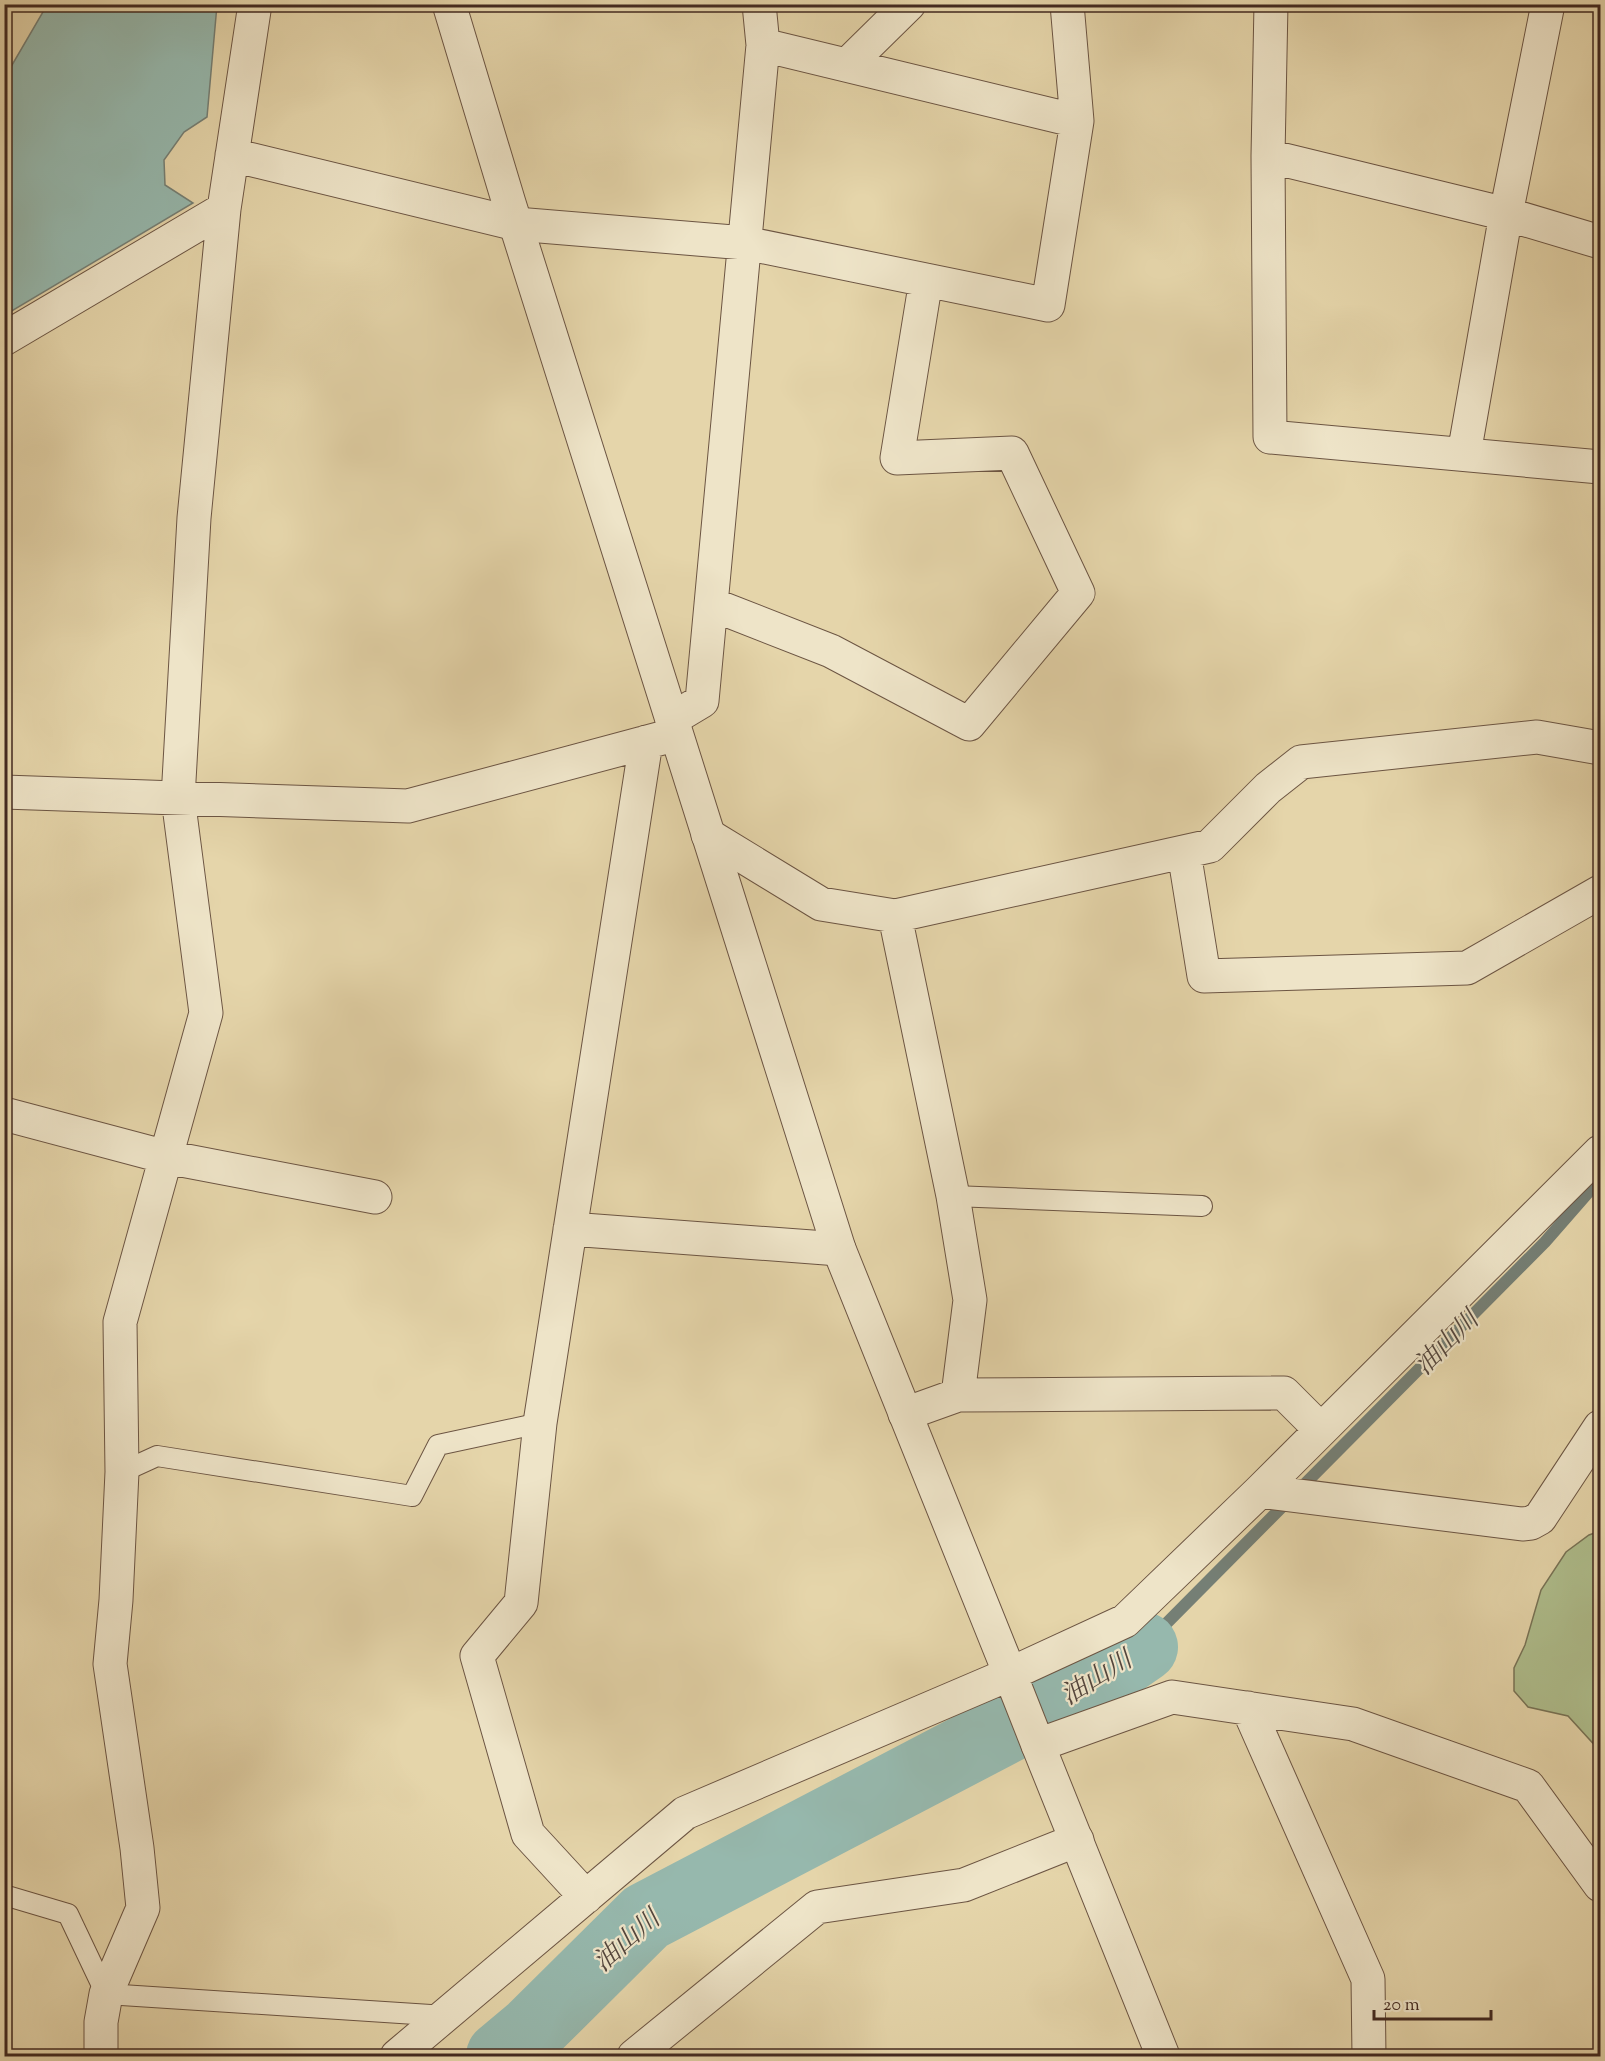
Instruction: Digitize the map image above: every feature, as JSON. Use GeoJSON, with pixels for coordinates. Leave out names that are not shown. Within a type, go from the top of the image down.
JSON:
{"type":"FeatureCollection","features":[{"type":"Feature","properties":{"kind":"street"},"geometry":{"type":"LineString","coordinates":[[101,2056],[101,2022],[106,1994],[143,1908],[137,1848],[110,1664],[116,1600],[122,1472],[120,1322],[206,1013],[178,798],[194,518],[224,209],[255,4]]}},
{"type":"Feature","properties":{"kind":"street"},"geometry":{"type":"LineString","coordinates":[[449,4],[665,732],[708,835],[839,1249],[1163,2056]]}},
{"type":"Feature","properties":{"kind":"street"},"geometry":{"type":"LineString","coordinates":[[4,792],[408,806],[665,732],[702,701],[763,45],[759,4]]}},
{"type":"Feature","properties":{"kind":"street"},"geometry":{"type":"LineString","coordinates":[[847,65],[909,4]]}},
{"type":"Feature","properties":{"kind":"street"},"geometry":{"type":"LineString","coordinates":[[232,155],[516,224],[745,243],[1047,305],[1077,121],[1067,4]]}},
{"type":"Feature","properties":{"kind":"street"},"geometry":{"type":"LineString","coordinates":[[1271,4],[1268,156],[1270,437],[1600,466]]}},
{"type":"Feature","properties":{"kind":"street"},"geometry":{"type":"LineString","coordinates":[[1464,454],[1506,214],[1548,4]]}},
{"type":"Feature","properties":{"kind":"street"},"geometry":{"type":"LineString","coordinates":[[763,45],[1077,121]]}},
{"type":"Feature","properties":{"kind":"street"},"geometry":{"type":"LineString","coordinates":[[1268,156],[1506,214],[1600,242]]}},
{"type":"Feature","properties":{"kind":"street"},"geometry":{"type":"LineString","coordinates":[[4,339],[224,209]]}},
{"type":"Feature","properties":{"kind":"street"},"geometry":{"type":"LineString","coordinates":[[711,604],[831,651],[969,724],[1078,593],[1012,453],[897,458],[926,280]]}},
{"type":"Feature","properties":{"kind":"street"},"geometry":{"type":"LineString","coordinates":[[586,1897],[528,1834],[477,1656],[521,1603],[540,1423],[570,1229],[665,732]]}},
{"type":"Feature","properties":{"kind":"street"},"geometry":{"type":"LineString","coordinates":[[708,835],[820,904],[895,916],[1210,846],[1268,788],[1301,762],[1537,737],[1600,748]]}},
{"type":"Feature","properties":{"kind":"street"},"geometry":{"type":"LineString","coordinates":[[1184,852],[1204,976],[1467,968],[1600,892]]}},
{"type":"Feature","properties":{"kind":"street"},"geometry":{"type":"LineString","coordinates":[[895,916],[953,1196],[970,1300],[958,1395]]}},
{"type":"Feature","properties":{"kind":"street"},"geometry":{"type":"LineString","coordinates":[[4,1114],[166,1157],[375,1197]]}},
{"type":"Feature","properties":{"kind":"street"},"geometry":{"type":"LineString","coordinates":[[397,2056],[684,1813],[1010,1674],[1125,1621],[1260,1491],[1600,1152]]}},
{"type":"Feature","properties":{"kind":"street"},"geometry":{"type":"LineString","coordinates":[[570,1229],[839,1249]]}},
{"type":"Feature","properties":{"kind":"street"},"geometry":{"type":"LineString","coordinates":[[905,1414],[958,1395],[1284,1393],[1321,1430]]}},
{"type":"Feature","properties":{"kind":"street"},"geometry":{"type":"LineString","coordinates":[[1260,1491],[1522,1524],[1531,1523],[1539,1518],[1600,1426]]}},
{"type":"Feature","properties":{"kind":"street"},"geometry":{"type":"LineString","coordinates":[[1038,1745],[1172,1697],[1353,1724],[1528,1786],[1600,1885]]}},
{"type":"Feature","properties":{"kind":"street"},"geometry":{"type":"LineString","coordinates":[[1248,1708],[1368,1979],[1369,2056]]}},
{"type":"Feature","properties":{"kind":"street"},"geometry":{"type":"LineString","coordinates":[[634,2056],[817,1907],[964,1885],[1077,1840]]}},
{"type":"Feature","properties":{"kind":"lane"},"geometry":{"type":"LineString","coordinates":[[953,1196],[1202,1206]]}},
{"type":"Feature","properties":{"kind":"lane"},"geometry":{"type":"LineString","coordinates":[[122,1472],[158,1456],[412,1496],[438,1445],[540,1423]]}},
{"type":"Feature","properties":{"kind":"lane"},"geometry":{"type":"LineString","coordinates":[[4,1895],[68,1914],[106,1994],[446,2016]]}},
{"type":"Feature","properties":{"kind":"green space"},"geometry":{"type":"Polygon","coordinates":[[[1600,1531],[1600,1751],[1568,1716],[1528,1707],[1514,1691],[1514,1668],[1525,1645],[1541,1590],[1566,1552],[1589,1535],[1600,1531]]]}},
{"type":"Feature","properties":{"kind":"water"},"geometry":{"type":"Polygon","coordinates":[[[47,5],[217,5],[207,117],[184,132],[164,160],[165,185],[193,203],[5,315],[5,77],[47,5]]]}},
{"type":"Feature","properties":{"kind":"waterway","name":"油山川"},"geometry":{"type":"LineString","coordinates":[[1143,1647],[1545,1242],[1600,1179]]}},
{"type":"Feature","properties":{"kind":"waterway","name":"油山川"},"geometry":{"type":"LineString","coordinates":[[501,2056],[532,2030],[646,1917],[1084,1688],[1143,1647]]}}]}
